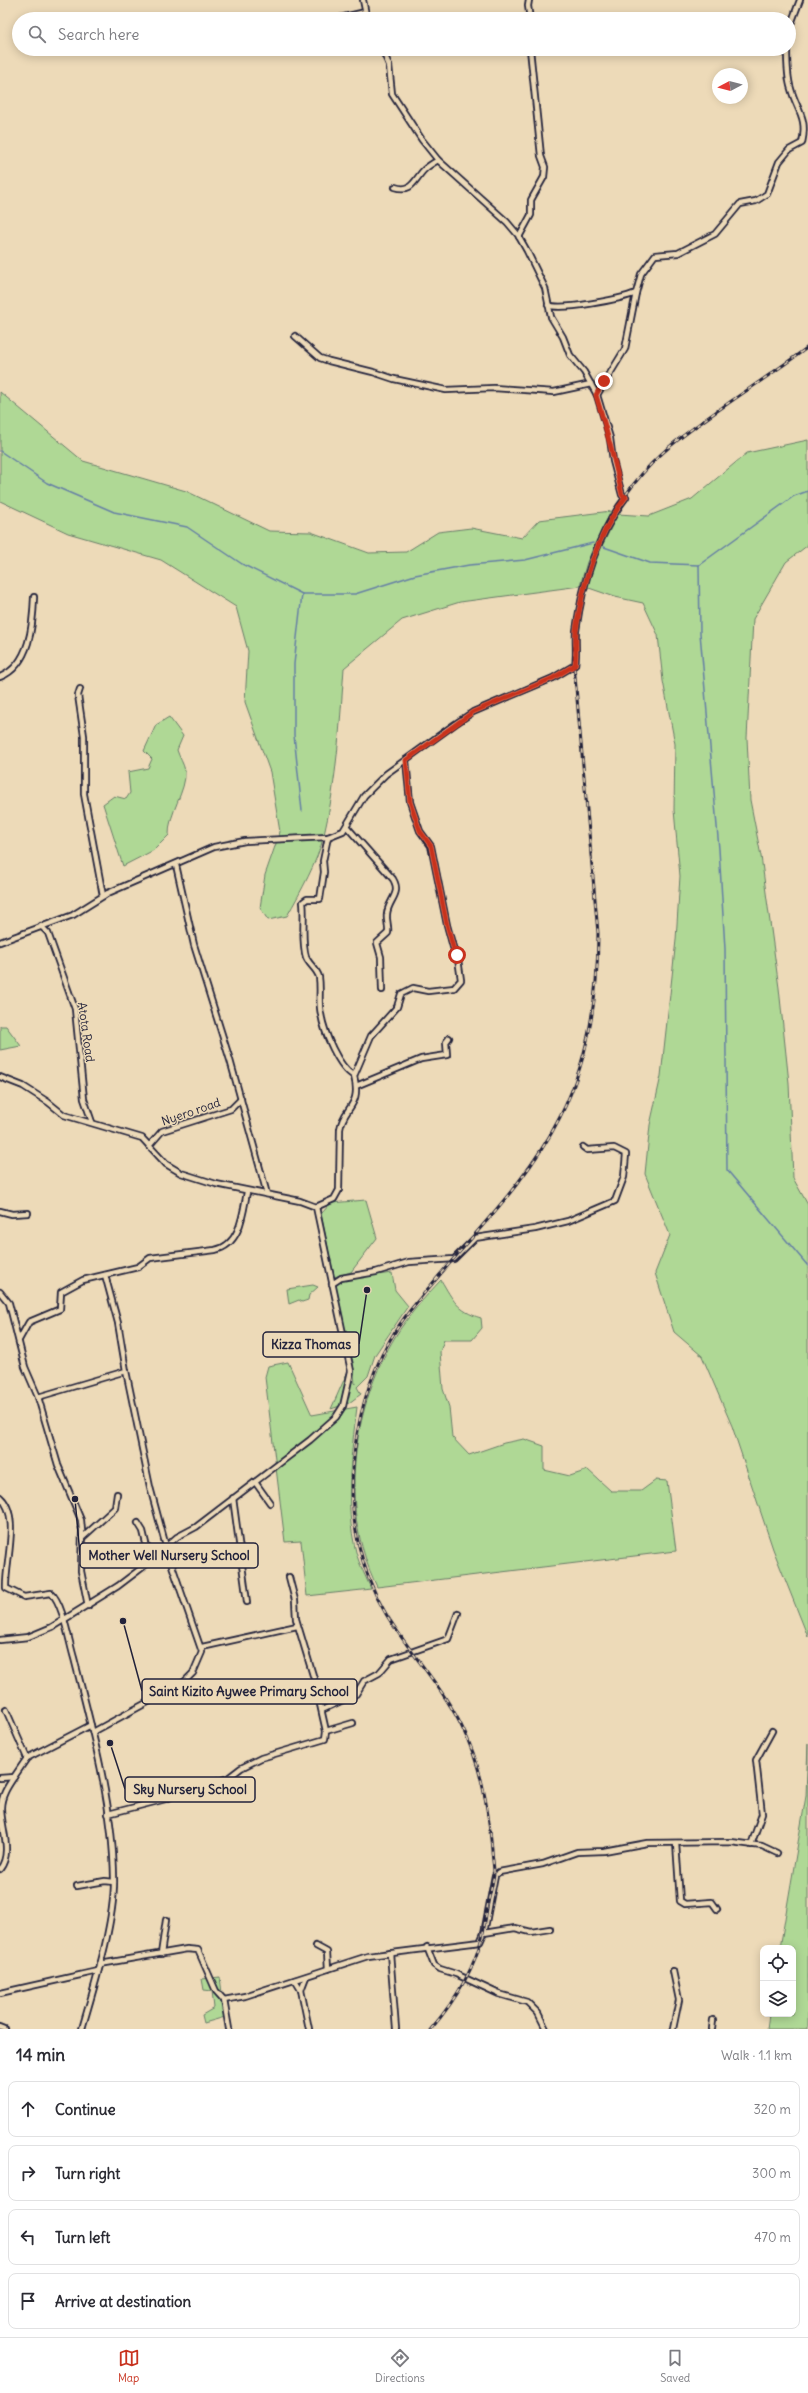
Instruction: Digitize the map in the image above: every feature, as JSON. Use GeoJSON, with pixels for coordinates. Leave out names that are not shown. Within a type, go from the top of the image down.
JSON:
{"type":"FeatureCollection","features":[{"type":"Feature","properties":{"kind":"street"},"geometry":{"type":"LineString","coordinates":[[363,0],[365,12]]}},
{"type":"Feature","properties":{"kind":"street"},"geometry":{"type":"LineString","coordinates":[[529,0],[530,12]]}},
{"type":"Feature","properties":{"kind":"street"},"geometry":{"type":"LineString","coordinates":[[795,12],[800,0]]}},
{"type":"Feature","properties":{"kind":"street"},"geometry":{"type":"LineString","coordinates":[[0,942],[72,914],[103,896],[214,847],[237,842],[328,837],[337,835],[346,827],[364,796],[386,774],[473,712],[553,678],[575,665],[579,611],[589,571],[608,526],[626,497],[622,495],[613,461],[610,438],[596,395],[591,384],[570,355],[566,343],[551,317],[545,288],[519,237],[492,208],[438,160],[392,94],[389,65],[385,56]]}},
{"type":"Feature","properties":{"kind":"street"},"geometry":{"type":"LineString","coordinates":[[519,237],[531,214],[530,202],[543,180],[545,172],[541,156],[531,56]]}},
{"type":"Feature","properties":{"kind":"street"},"geometry":{"type":"LineString","coordinates":[[596,395],[625,349],[641,274],[655,255],[678,253],[715,234],[740,204],[756,201],[767,194],[779,162],[789,150],[802,143],[808,121],[790,89],[788,56]]}},
{"type":"Feature","properties":{"kind":"street"},"geometry":{"type":"LineString","coordinates":[[394,187],[402,189],[413,186],[423,170],[438,160]]}},
{"type":"Feature","properties":{"kind":"street"},"geometry":{"type":"LineString","coordinates":[[548,305],[568,307],[625,297],[636,293]]}},
{"type":"Feature","properties":{"kind":"street"},"geometry":{"type":"LineString","coordinates":[[295,336],[320,358],[394,379],[446,390],[494,388],[554,392],[591,384]]}},
{"type":"Feature","properties":{"kind":"street"},"geometry":{"type":"LineString","coordinates":[[0,677],[13,668],[28,645],[33,625],[34,597]]}},
{"type":"Feature","properties":{"kind":"street"},"geometry":{"type":"LineString","coordinates":[[80,689],[78,695],[84,736],[84,789],[103,896]]}},
{"type":"Feature","properties":{"kind":"street"},"geometry":{"type":"LineString","coordinates":[[354,1076],[371,1036],[397,1007],[401,994],[413,988],[428,991],[454,988],[462,980],[458,959],[447,925],[431,846],[420,831],[410,802],[406,760]]}},
{"type":"Feature","properties":{"kind":"street"},"geometry":{"type":"LineString","coordinates":[[346,827],[393,879],[396,887],[395,898],[387,913],[388,932],[377,942],[381,957],[382,990]]}},
{"type":"Feature","properties":{"kind":"street"},"geometry":{"type":"LineString","coordinates":[[0,1077],[23,1086],[48,1102],[64,1115],[92,1122],[142,1138],[159,1158],[175,1170],[216,1184],[247,1192],[267,1194],[300,1201],[316,1207],[334,1199],[339,1190],[340,1129],[354,1101],[356,1086],[354,1076],[337,1057],[322,1019],[319,978],[316,970],[307,959],[304,939],[305,918],[303,901],[320,899],[328,837]]}},
{"type":"Feature","properties":{"kind":"street"},"geometry":{"type":"LineString","coordinates":[[176,865],[194,944],[241,1099],[267,1194]]}},
{"type":"Feature","properties":{"kind":"street","name":"Atota Road"},"geometry":{"type":"LineString","coordinates":[[41,926],[48,933],[75,1009],[84,1099],[92,1122]]}},
{"type":"Feature","properties":{"kind":"street"},"geometry":{"type":"LineString","coordinates":[[356,1086],[421,1059],[446,1055],[446,1042],[449,1038]]}},
{"type":"Feature","properties":{"kind":"street","name":"Nyero road"},"geometry":{"type":"LineString","coordinates":[[149,1146],[162,1131],[231,1109],[241,1099]]}},
{"type":"Feature","properties":{"kind":"street"},"geometry":{"type":"LineString","coordinates":[[332,1284],[341,1278],[376,1272],[409,1262],[454,1259],[476,1238],[535,1229],[568,1221],[615,1201],[624,1177],[626,1154],[619,1149],[587,1150],[583,1147]]}},
{"type":"Feature","properties":{"kind":"street"},"geometry":{"type":"LineString","coordinates":[[18,1342],[28,1322],[60,1309],[62,1291],[83,1280],[138,1267],[150,1258],[221,1249],[234,1238],[239,1228],[247,1192]]}},
{"type":"Feature","properties":{"kind":"street"},"geometry":{"type":"LineString","coordinates":[[0,1640],[28,1637],[64,1620],[88,1606],[150,1560],[176,1537],[196,1527],[325,1427],[338,1414],[343,1406],[350,1384],[350,1366],[316,1207]]}},
{"type":"Feature","properties":{"kind":"street"},"geometry":{"type":"LineString","coordinates":[[0,1211],[12,1214],[28,1213]]}},
{"type":"Feature","properties":{"kind":"street"},"geometry":{"type":"LineString","coordinates":[[93,1732],[189,1678],[201,1655],[202,1647],[166,1547],[166,1540],[150,1487],[126,1371],[118,1323],[105,1275]]}},
{"type":"Feature","properties":{"kind":"street"},"geometry":{"type":"LineString","coordinates":[[0,1292],[9,1303],[25,1367],[38,1397],[56,1459],[80,1520],[82,1538],[81,1571],[88,1606]]}},
{"type":"Feature","properties":{"kind":"street"},"geometry":{"type":"LineString","coordinates":[[38,1397],[126,1371]]}},
{"type":"Feature","properties":{"kind":"street"},"geometry":{"type":"LineString","coordinates":[[254,1482],[270,1503]]}},
{"type":"Feature","properties":{"kind":"street"},"geometry":{"type":"LineString","coordinates":[[82,1538],[115,1508],[117,1494]]}},
{"type":"Feature","properties":{"kind":"street"},"geometry":{"type":"LineString","coordinates":[[0,1496],[6,1503],[11,1516],[6,1588],[22,1596],[52,1593],[64,1620],[93,1732],[108,1814],[114,1882],[100,1964],[82,2029]]}},
{"type":"Feature","properties":{"kind":"street"},"geometry":{"type":"LineString","coordinates":[[233,1498],[247,1602]]}},
{"type":"Feature","properties":{"kind":"street"},"geometry":{"type":"LineString","coordinates":[[138,1523],[143,1531],[150,1560]]}},
{"type":"Feature","properties":{"kind":"street"},"geometry":{"type":"LineString","coordinates":[[108,1814],[166,1799],[189,1789],[228,1778],[241,1768],[261,1758],[326,1739],[322,1710],[297,1626],[290,1577]]}},
{"type":"Feature","properties":{"kind":"street"},"geometry":{"type":"LineString","coordinates":[[322,1710],[356,1694],[364,1681],[379,1673],[391,1659],[448,1639],[458,1613]]}},
{"type":"Feature","properties":{"kind":"street"},"geometry":{"type":"LineString","coordinates":[[202,1647],[297,1626]]}},
{"type":"Feature","properties":{"kind":"street"},"geometry":{"type":"LineString","coordinates":[[6,1710],[27,1758]]}},
{"type":"Feature","properties":{"kind":"street"},"geometry":{"type":"LineString","coordinates":[[326,1731],[352,1723]]}},
{"type":"Feature","properties":{"kind":"street"},"geometry":{"type":"LineString","coordinates":[[0,1869],[6,1856],[2,1803],[8,1786],[27,1758],[91,1725]]}},
{"type":"Feature","properties":{"kind":"street"},"geometry":{"type":"LineString","coordinates":[[751,1845],[762,1814],[756,1760],[772,1731]]}},
{"type":"Feature","properties":{"kind":"street"},"geometry":{"type":"LineString","coordinates":[[0,1778],[14,1777]]}},
{"type":"Feature","properties":{"kind":"street"},"geometry":{"type":"LineString","coordinates":[[224,2000],[245,1996],[360,1958],[427,1947],[480,1942],[484,1933],[496,1873],[543,1864],[577,1852],[604,1851],[648,1843],[731,1842],[762,1846],[777,1853]]}},
{"type":"Feature","properties":{"kind":"street"},"geometry":{"type":"LineString","coordinates":[[676,1843],[680,1901],[685,1904],[712,1902],[716,1909]]}},
{"type":"Feature","properties":{"kind":"street"},"geometry":{"type":"LineString","coordinates":[[77,1886],[114,1882]]}},
{"type":"Feature","properties":{"kind":"street"},"geometry":{"type":"LineString","coordinates":[[161,1954],[166,1920]]}},
{"type":"Feature","properties":{"kind":"street"},"geometry":{"type":"LineString","coordinates":[[484,1933],[515,1928],[531,1932],[550,1929]]}},
{"type":"Feature","properties":{"kind":"street"},"geometry":{"type":"LineString","coordinates":[[316,1946],[327,1952],[328,1969]]}},
{"type":"Feature","properties":{"kind":"street"},"geometry":{"type":"LineString","coordinates":[[427,1947],[434,1965],[440,1969],[456,1974],[499,1994],[527,2002],[538,2013],[546,2029]]}},
{"type":"Feature","properties":{"kind":"street"},"geometry":{"type":"LineString","coordinates":[[100,1964],[187,1949],[198,1950],[216,1991],[224,2000],[229,2029]]}},
{"type":"Feature","properties":{"kind":"street"},"geometry":{"type":"LineString","coordinates":[[390,1953],[396,2029]]}},
{"type":"Feature","properties":{"kind":"street"},"geometry":{"type":"LineString","coordinates":[[673,1970],[679,1996],[673,2029]]}},
{"type":"Feature","properties":{"kind":"street"},"geometry":{"type":"LineString","coordinates":[[0,1993],[98,1971]]}},
{"type":"Feature","properties":{"kind":"street"},"geometry":{"type":"LineString","coordinates":[[301,1990],[306,1977]]}},
{"type":"Feature","properties":{"kind":"street"},"geometry":{"type":"LineString","coordinates":[[295,1980],[301,1990],[309,2029]]}},
{"type":"Feature","properties":{"kind":"street"},"geometry":{"type":"LineString","coordinates":[[712,2029],[713,2020]]}},
{"type":"Feature","properties":{"kind":"street"},"geometry":{"type":"LineString","coordinates":[[0,2027],[6,2029]]}},
{"type":"Feature","properties":{"kind":"green space"},"geometry":{"type":"Polygon","coordinates":[[[0,392],[83,461],[186,491],[269,531],[311,532],[369,553],[406,552],[438,532],[471,528],[522,538],[539,520],[611,511],[587,562],[580,586],[460,602],[402,620],[344,668],[335,773],[321,845],[308,877],[287,916],[268,920],[260,908],[265,875],[280,832],[270,772],[245,702],[248,651],[236,607],[161,560],[68,533],[0,501],[0,392]]]}},
{"type":"Feature","properties":{"kind":"green space"},"geometry":{"type":"Polygon","coordinates":[[[808,440],[808,545],[786,562],[753,619],[747,738],[750,800],[761,856],[779,988],[789,1083],[793,1178],[808,1205],[808,1637],[773,1549],[732,1426],[702,1356],[674,1332],[655,1273],[670,1235],[645,1174],[650,1125],[661,1076],[676,940],[680,876],[674,810],[675,744],[663,681],[658,635],[643,603],[615,597],[586,587],[593,564],[618,514],[649,516],[692,499],[747,453],[808,440]]]}},
{"type":"Feature","properties":{"kind":"green space"},"geometry":{"type":"Polygon","coordinates":[[[169,717],[183,736],[177,750],[184,766],[185,778],[171,819],[169,835],[154,850],[123,866],[103,804],[114,796],[126,799],[130,793],[128,772],[148,768],[152,759],[144,751],[156,725],[169,717]]]}},
{"type":"Feature","properties":{"kind":"green space"},"geometry":{"type":"Polygon","coordinates":[[[0,1026],[6,1026],[21,1046],[0,1050],[0,1026]]]}},
{"type":"Feature","properties":{"kind":"green space"},"geometry":{"type":"Polygon","coordinates":[[[366,1200],[377,1238],[351,1272],[334,1277],[321,1214],[331,1203],[366,1200]]]}},
{"type":"Feature","properties":{"kind":"green space"},"geometry":{"type":"Polygon","coordinates":[[[392,1273],[395,1290],[408,1306],[375,1355],[368,1376],[357,1387],[361,1394],[349,1403],[331,1409],[347,1373],[355,1384],[353,1362],[332,1287],[342,1280],[392,1273]]]}},
{"type":"Feature","properties":{"kind":"green space"},"geometry":{"type":"Polygon","coordinates":[[[441,1280],[456,1304],[466,1312],[481,1318],[482,1328],[472,1340],[444,1340],[440,1352],[443,1389],[449,1407],[452,1437],[469,1455],[504,1443],[524,1439],[544,1446],[544,1470],[570,1476],[588,1470],[611,1491],[641,1491],[656,1480],[667,1481],[676,1551],[377,1587],[368,1566],[357,1526],[354,1499],[354,1470],[357,1442],[371,1387],[382,1361],[405,1322],[416,1307],[441,1280]]]}},
{"type":"Feature","properties":{"kind":"green space"},"geometry":{"type":"Polygon","coordinates":[[[313,1285],[318,1287],[309,1295],[308,1300],[302,1302],[299,1300],[289,1304],[287,1289],[313,1285]]]}},
{"type":"Feature","properties":{"kind":"green space"},"geometry":{"type":"Polygon","coordinates":[[[288,1362],[312,1415],[357,1407],[351,1461],[349,1498],[350,1516],[356,1552],[371,1589],[307,1596],[301,1541],[285,1542],[265,1377],[268,1366],[288,1362]]]}},
{"type":"Feature","properties":{"kind":"green space"},"geometry":{"type":"Polygon","coordinates":[[[808,1743],[808,2029],[767,2029],[769,2017],[796,2017],[796,1945],[781,1945],[806,1796],[808,1743]]]}},
{"type":"Feature","properties":{"kind":"green space"},"geometry":{"type":"Polygon","coordinates":[[[220,1977],[225,2017],[204,2023],[202,2015],[214,2008],[212,1991],[204,1990],[202,1979],[220,1977]]]}},
{"type":"Feature","properties":{"kind":"waterway"},"geometry":{"type":"LineString","coordinates":[[0,451],[47,483],[114,512],[187,527],[242,564],[302,594],[355,594],[415,575],[469,565],[525,560],[593,543]]}},
{"type":"Feature","properties":{"kind":"waterway"},"geometry":{"type":"LineString","coordinates":[[604,547],[650,563],[699,565],[794,496],[808,491]]}},
{"type":"Feature","properties":{"kind":"waterway"},"geometry":{"type":"LineString","coordinates":[[699,565],[700,633],[719,849],[725,949],[727,1170],[808,1266]]}},
{"type":"Feature","properties":{"kind":"waterway"},"geometry":{"type":"LineString","coordinates":[[302,594],[294,664],[294,735],[302,811]]}},
{"type":"Feature","properties":{"kind":"railway"},"geometry":{"type":"LineString","coordinates":[[431,2029],[448,2008],[463,1984],[475,1959],[483,1933],[494,1873],[490,1833],[486,1801],[479,1770],[461,1725],[435,1682],[386,1614],[369,1580],[363,1562],[355,1524],[352,1486],[353,1467],[360,1418],[375,1370],[390,1340],[406,1315],[520,1181],[548,1139],[560,1117],[570,1095],[585,1050],[594,1004],[598,957],[598,933],[574,665],[576,633],[581,601],[589,570],[601,540],[615,512],[633,485],[654,461],[695,427],[808,347]]}},
{"type":"Feature","properties":{"kind":"place","name":"Kizza Thomas"},"geometry":{"type":"Point","coordinates":[367,1290]}},
{"type":"Feature","properties":{"kind":"place","name":"Mother Well Nursery School"},"geometry":{"type":"Point","coordinates":[75,1499]}},
{"type":"Feature","properties":{"kind":"place","name":"Saint Kizito Aywee Primary School"},"geometry":{"type":"Point","coordinates":[123,1621]}},
{"type":"Feature","properties":{"kind":"place","name":"Sky Nursery School"},"geometry":{"type":"Point","coordinates":[110,1743]}},
{"type":"Feature","properties":{"kind":"route"},"geometry":{"type":"LineString","coordinates":[[457,955],[453,947],[450,930],[446,922],[441,884],[431,846],[420,831],[410,802],[408,787],[409,774],[406,760],[473,712],[553,678],[575,665],[576,632],[579,611],[589,571],[608,526],[626,497],[622,495],[613,461],[610,438],[596,395],[604,381]]}}]}
